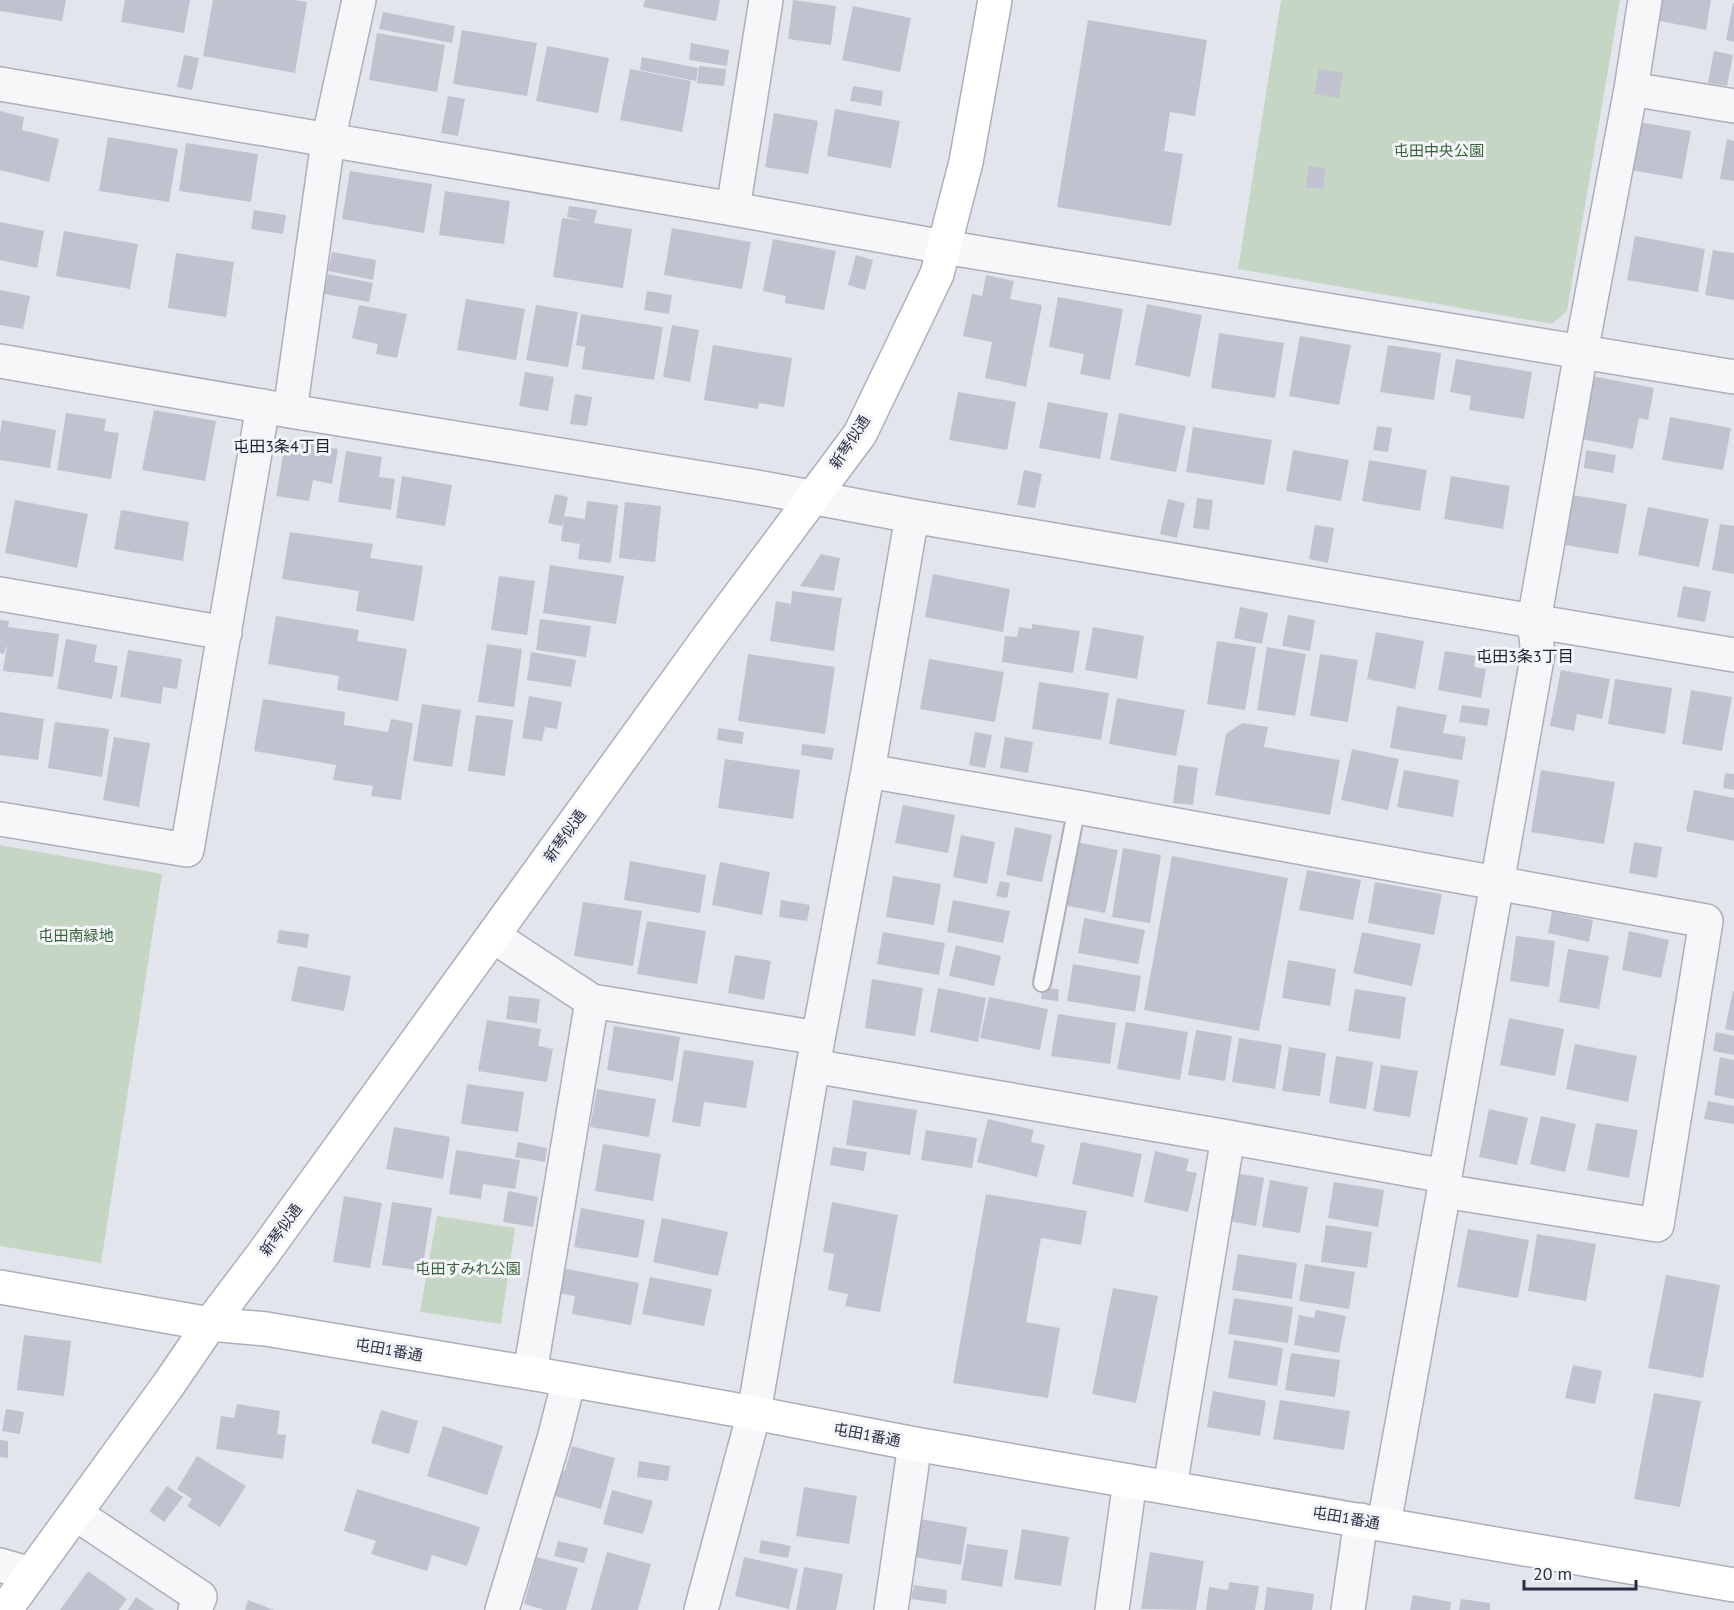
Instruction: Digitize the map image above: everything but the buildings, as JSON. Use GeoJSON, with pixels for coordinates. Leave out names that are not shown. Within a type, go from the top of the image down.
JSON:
{"type":"FeatureCollection","features":[{"type":"Feature","properties":{"kind":"street"},"geometry":{"type":"LineString","coordinates":[[0,819],[187,850],[225,633],[276,408],[328,141],[359,0]]}},
{"type":"Feature","properties":{"kind":"street"},"geometry":{"type":"LineString","coordinates":[[733,209],[766,0]]}},
{"type":"Feature","properties":{"kind":"street","name":"新琴似通"},"geometry":{"type":"LineString","coordinates":[[5,1610],[708,638],[860,434],[937,274],[966,162],[995,0]]}},
{"type":"Feature","properties":{"kind":"street"},"geometry":{"type":"LineString","coordinates":[[1348,1610],[1372,1522],[1445,1184],[1539,653],[1534,621],[1581,352],[1631,89],[1645,0]]}},
{"type":"Feature","properties":{"kind":"street"},"geometry":{"type":"LineString","coordinates":[[0,84],[944,247],[1734,377]]}},
{"type":"Feature","properties":{"kind":"street"},"geometry":{"type":"LineString","coordinates":[[1631,89],[1734,106]]}},
{"type":"Feature","properties":{"kind":"street"},"geometry":{"type":"LineString","coordinates":[[0,361],[813,496],[912,516],[1734,655]]}},
{"type":"Feature","properties":{"kind":"street"},"geometry":{"type":"LineString","coordinates":[[701,1610],[754,1413],[912,516]]}},
{"type":"Feature","properties":{"kind":"street"},"geometry":{"type":"LineString","coordinates":[[0,594],[225,633]]}},
{"type":"Feature","properties":{"kind":"street"},"geometry":{"type":"LineString","coordinates":[[493,936],[592,1001],[816,1052],[1445,1184],[1657,1225],[1706,921],[868,771]]}},
{"type":"Feature","properties":{"kind":"street"},"geometry":{"type":"LineString","coordinates":[[530,1373],[592,1001]]}},
{"type":"Feature","properties":{"kind":"street"},"geometry":{"type":"LineString","coordinates":[[1170,1487],[1228,1137]]}},
{"type":"Feature","properties":{"kind":"street","name":"屯田1番通"},"geometry":{"type":"LineString","coordinates":[[0,1287],[210,1324],[266,1329],[530,1373],[915,1444],[1734,1585]]}},
{"type":"Feature","properties":{"kind":"street"},"geometry":{"type":"LineString","coordinates":[[502,1610],[554,1439],[569,1380]]}},
{"type":"Feature","properties":{"kind":"street"},"geometry":{"type":"LineString","coordinates":[[891,1610],[915,1444]]}},
{"type":"Feature","properties":{"kind":"street"},"geometry":{"type":"LineString","coordinates":[[1112,1610],[1130,1481]]}},
{"type":"Feature","properties":{"kind":"street"},"geometry":{"type":"LineString","coordinates":[[76,1514],[200,1597],[195,1610]]}},
{"type":"Feature","properties":{"kind":"street"},"geometry":{"type":"LineString","coordinates":[[0,1565],[31,1574]]}},
{"type":"Feature","properties":{"kind":"lane"},"geometry":{"type":"LineString","coordinates":[[1042,983],[1077,807]]}},
{"type":"Feature","properties":{"kind":"green space","name":"屯田中央公園"},"geometry":{"type":"Polygon","coordinates":[[[1281,0],[1620,0],[1567,311],[1552,324],[1238,269],[1281,0]]]}},
{"type":"Feature","properties":{"kind":"green space","name":"屯田南緑地"},"geometry":{"type":"Polygon","coordinates":[[[0,845],[162,874],[101,1263],[0,1246],[0,845]]]}},
{"type":"Feature","properties":{"kind":"green space","name":"屯田すみれ公園"},"geometry":{"type":"Polygon","coordinates":[[[437,1216],[515,1228],[501,1324],[420,1312],[437,1216]]]}},
{"type":"Feature","properties":{"kind":"district","name":"屯田3条4丁目"},"geometry":{"type":"Point","coordinates":[282,446]}},
{"type":"Feature","properties":{"kind":"district","name":"屯田3条3丁目"},"geometry":{"type":"Point","coordinates":[1525,656]}}]}
